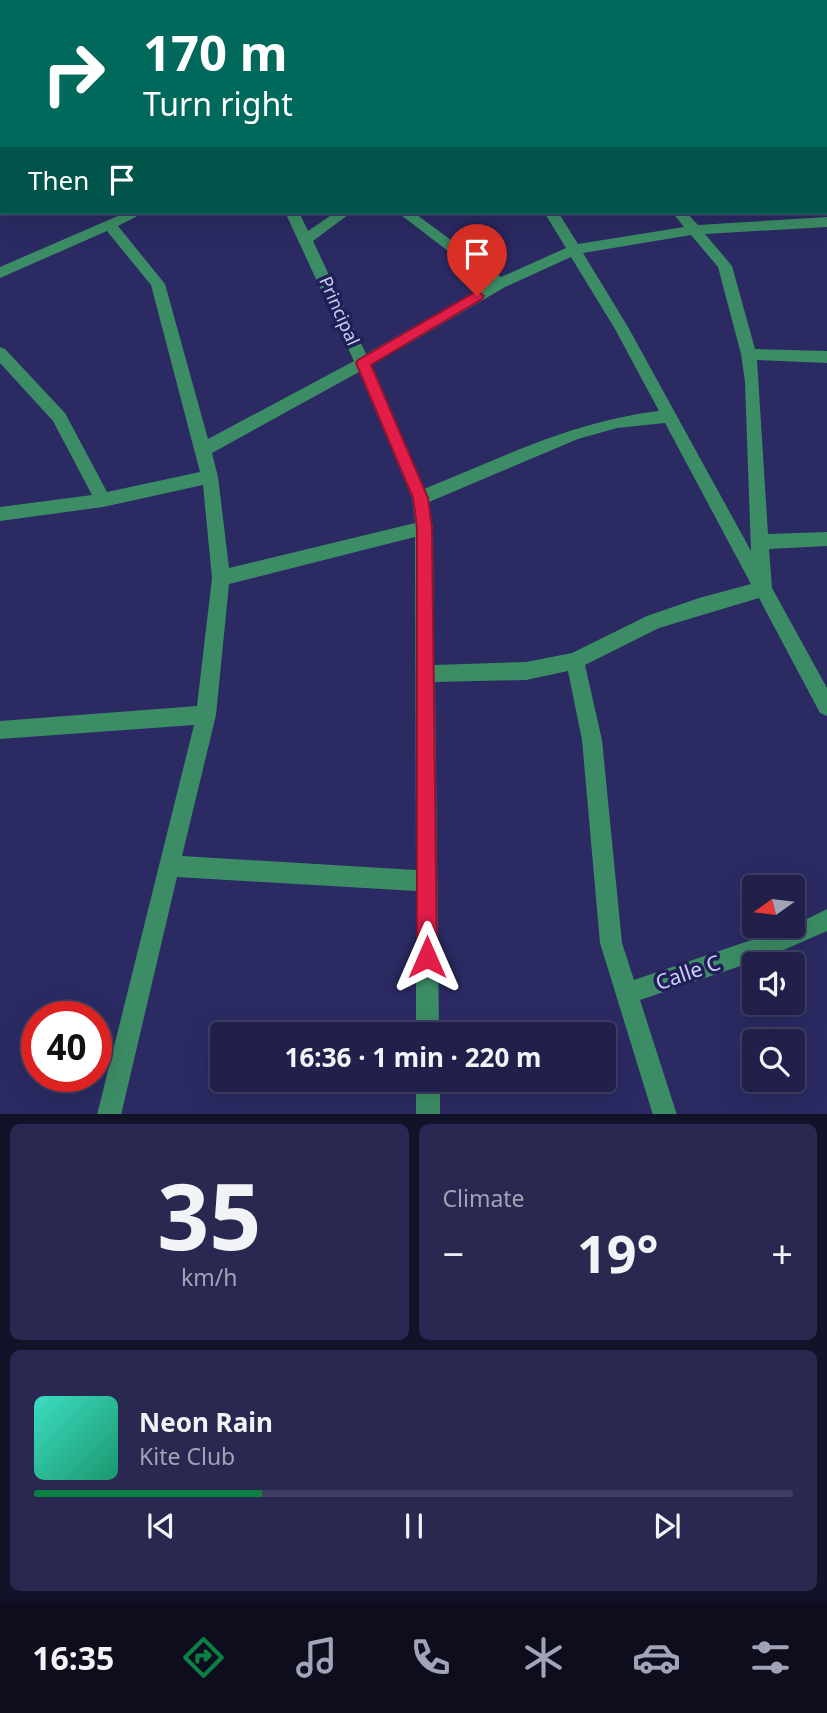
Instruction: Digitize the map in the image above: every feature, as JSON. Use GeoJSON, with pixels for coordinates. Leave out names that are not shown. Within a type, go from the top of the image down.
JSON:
{"type":"FeatureCollection","features":[{"type":"Feature","properties":{"kind":"street"},"geometry":{"type":"LineString","coordinates":[[0,273],[133,214]]}},
{"type":"Feature","properties":{"kind":"street","name":"Principal"},"geometry":{"type":"LineString","coordinates":[[293,214],[363,363],[420,498],[424,528],[428,1022]]}},
{"type":"Feature","properties":{"kind":"street"},"geometry":{"type":"LineString","coordinates":[[306,239],[342,214]]}},
{"type":"Feature","properties":{"kind":"street"},"geometry":{"type":"LineString","coordinates":[[407,214],[500,282]]}},
{"type":"Feature","properties":{"kind":"street"},"geometry":{"type":"LineString","coordinates":[[552,214],[621,327],[827,707]]}},
{"type":"Feature","properties":{"kind":"street"},"geometry":{"type":"LineString","coordinates":[[681,214],[725,266],[750,354],[763,589]]}},
{"type":"Feature","properties":{"kind":"street"},"geometry":{"type":"LineString","coordinates":[[202,450],[363,363],[500,282],[573,250],[693,230],[827,222]]}},
{"type":"Feature","properties":{"kind":"street"},"geometry":{"type":"LineString","coordinates":[[108,225],[158,284],[209,477],[220,578],[206,715],[109,1114]]}},
{"type":"Feature","properties":{"kind":"street"},"geometry":{"type":"LineString","coordinates":[[0,353],[59,417],[103,500]]}},
{"type":"Feature","properties":{"kind":"street"},"geometry":{"type":"LineString","coordinates":[[750,354],[827,357]]}},
{"type":"Feature","properties":{"kind":"street"},"geometry":{"type":"LineString","coordinates":[[420,498],[573,434],[617,422],[669,416]]}},
{"type":"Feature","properties":{"kind":"street"},"geometry":{"type":"LineString","coordinates":[[0,514],[103,500],[209,477]]}},
{"type":"Feature","properties":{"kind":"street"},"geometry":{"type":"LineString","coordinates":[[220,578],[424,528]]}},
{"type":"Feature","properties":{"kind":"street"},"geometry":{"type":"LineString","coordinates":[[761,541],[827,538]]}},
{"type":"Feature","properties":{"kind":"street"},"geometry":{"type":"LineString","coordinates":[[425,674],[526,671],[575,661],[653,622],[699,606],[763,589]]}},
{"type":"Feature","properties":{"kind":"street"},"geometry":{"type":"LineString","coordinates":[[575,661],[592,740],[611,943],[665,1114]]}},
{"type":"Feature","properties":{"kind":"street"},"geometry":{"type":"LineString","coordinates":[[1,727],[206,715]]}},
{"type":"Feature","properties":{"kind":"street"},"geometry":{"type":"LineString","coordinates":[[170,866],[427,881]]}},
{"type":"Feature","properties":{"kind":"street","name":"Calle C"},"geometry":{"type":"LineString","coordinates":[[626,994],[770,945],[827,920]]}},
{"type":"Feature","properties":{"kind":"street"},"geometry":{"type":"LineString","coordinates":[[428,1092],[428,1114]]}},
{"type":"Feature","properties":{"kind":"route"},"geometry":{"type":"LineString","coordinates":[[427,957],[424,528],[420,498],[363,363],[477,296]]}}]}
